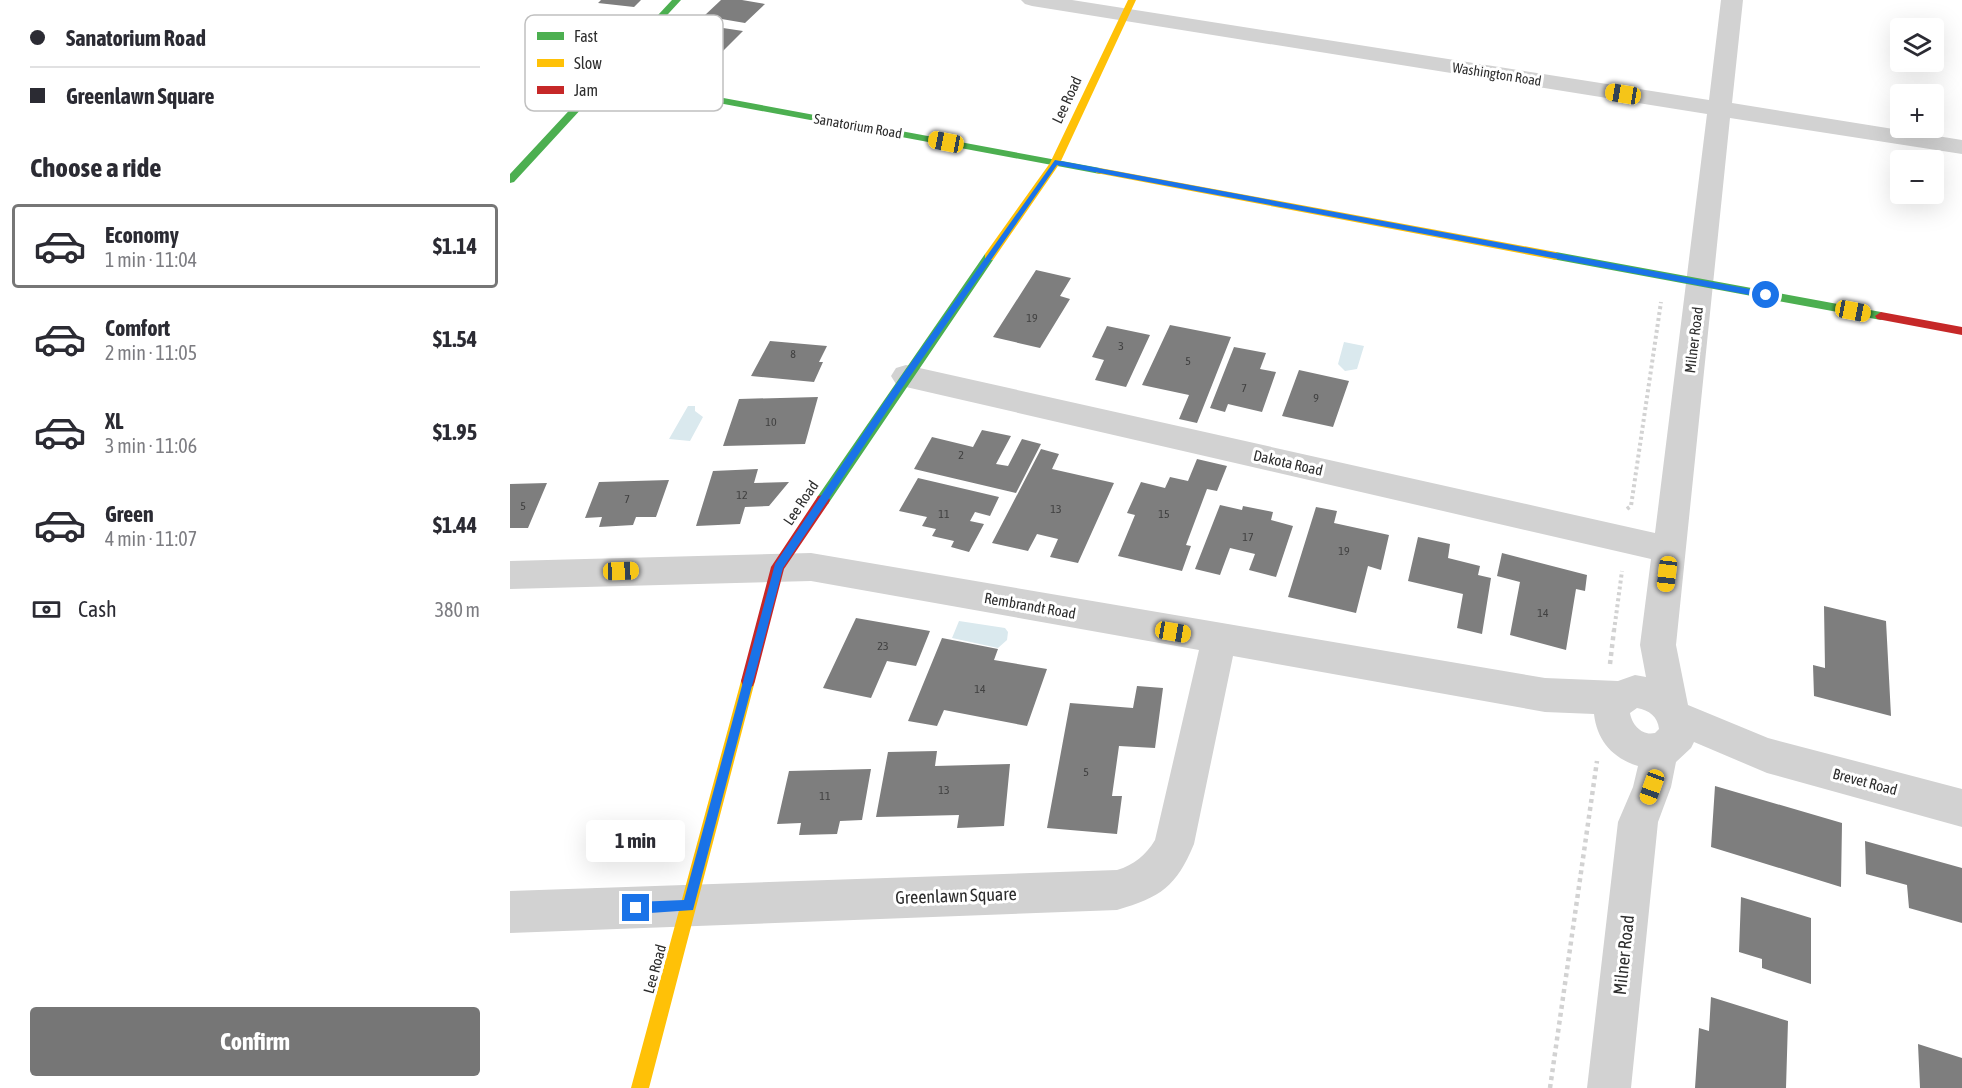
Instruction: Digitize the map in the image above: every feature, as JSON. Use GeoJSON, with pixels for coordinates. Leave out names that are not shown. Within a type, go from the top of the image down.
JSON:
{"type":"FeatureCollection","features":[{"type":"Feature","properties":{"kind":"street"},"geometry":{"type":"LineString","coordinates":[[663,15],[677,0]]}},
{"type":"Feature","properties":{"kind":"street","name":"Washington Road"},"geometry":{"type":"LineString","coordinates":[[1032,0],[1129,7],[1719,109],[1962,147]]}},
{"type":"Feature","properties":{"kind":"street","name":"Milner Road"},"geometry":{"type":"LineString","coordinates":[[1609,1088],[1638,822],[1652,787],[1646,722],[1670,550],[1732,0]]}},
{"type":"Feature","properties":{"kind":"street","name":"Lee Road"},"geometry":{"type":"LineString","coordinates":[[640,1088],[778,567],[906,376],[1055,163],[1129,7]]}},
{"type":"Feature","properties":{"kind":"street","name":"Sanatorium Road"},"geometry":{"type":"LineString","coordinates":[[723,101],[1962,331]]}},
{"type":"Feature","properties":{"kind":"street"},"geometry":{"type":"LineString","coordinates":[[510,180],[574,111]]}},
{"type":"Feature","properties":{"kind":"street","name":"Dakota Road"},"geometry":{"type":"LineString","coordinates":[[906,376],[1670,550]]}},
{"type":"Feature","properties":{"kind":"street","name":"Rembrandt Road"},"geometry":{"type":"LineString","coordinates":[[510,575],[778,567],[824,568],[1219,640],[1545,695],[1646,722]]}},
{"type":"Feature","properties":{"kind":"street","name":"Greenlawn Square"},"geometry":{"type":"LineString","coordinates":[[510,912],[1117,890],[1138,885],[1154,874],[1166,861],[1174,844],[1219,640]]}},
{"type":"Feature","properties":{"kind":"street","name":"Brevet Road"},"geometry":{"type":"LineString","coordinates":[[1646,722],[1962,808]]}},
{"type":"Feature","properties":{"kind":"shaded area"},"geometry":{"type":"Polygon","coordinates":[[[1344,342],[1364,346],[1357,369],[1345,371],[1338,364],[1344,342]]]}},
{"type":"Feature","properties":{"kind":"shaded area"},"geometry":{"type":"Polygon","coordinates":[[[688,406],[695,406],[695,411],[703,417],[690,441],[669,439],[688,406]]]}},
{"type":"Feature","properties":{"kind":"shaded area"},"geometry":{"type":"Polygon","coordinates":[[[959,621],[1005,628],[1008,632],[1007,640],[998,648],[952,638],[959,621]]]}},
{"type":"Feature","properties":{"kind":"building"},"geometry":{"type":"Polygon","coordinates":[[[601,0],[641,0],[634,7],[598,3],[601,0]]]}},
{"type":"Feature","properties":{"kind":"building"},"geometry":{"type":"Polygon","coordinates":[[[721,0],[742,0],[765,4],[745,23],[723,19],[723,15],[705,15],[721,0]]]}},
{"type":"Feature","properties":{"kind":"building"},"geometry":{"type":"Polygon","coordinates":[[[723,28],[743,31],[723,51],[723,28]]]}},
{"type":"Feature","properties":{"kind":"building"},"geometry":{"type":"Polygon","coordinates":[[[1036,270],[1071,278],[1060,296],[1070,299],[1040,348],[993,337],[1036,270]]]}},
{"type":"Feature","properties":{"kind":"building"},"geometry":{"type":"Polygon","coordinates":[[[1170,325],[1231,337],[1197,423],[1179,419],[1189,395],[1142,385],[1170,325]]]}},
{"type":"Feature","properties":{"kind":"building"},"geometry":{"type":"Polygon","coordinates":[[[1107,326],[1150,335],[1126,387],[1095,380],[1104,360],[1092,357],[1107,326]]]}},
{"type":"Feature","properties":{"kind":"building"},"geometry":{"type":"Polygon","coordinates":[[[770,341],[827,346],[819,362],[823,362],[814,382],[751,376],[770,341]]]}},
{"type":"Feature","properties":{"kind":"building"},"geometry":{"type":"Polygon","coordinates":[[[1234,347],[1266,353],[1260,369],[1276,372],[1262,412],[1228,404],[1225,412],[1210,408],[1234,347]]]}},
{"type":"Feature","properties":{"kind":"building"},"geometry":{"type":"Polygon","coordinates":[[[1299,370],[1349,381],[1333,427],[1282,416],[1299,370]]]}},
{"type":"Feature","properties":{"kind":"building"},"geometry":{"type":"Polygon","coordinates":[[[818,397],[805,444],[723,446],[739,399],[818,397]]]}},
{"type":"Feature","properties":{"kind":"building"},"geometry":{"type":"Polygon","coordinates":[[[982,430],[1011,436],[996,464],[1008,466],[1022,439],[1041,444],[1016,493],[914,469],[932,437],[973,447],[982,430]]]}},
{"type":"Feature","properties":{"kind":"building"},"geometry":{"type":"Polygon","coordinates":[[[1041,449],[1059,454],[1052,469],[1114,483],[1078,563],[1050,557],[1058,539],[1037,534],[1028,551],[992,543],[1041,449]]]}},
{"type":"Feature","properties":{"kind":"building"},"geometry":{"type":"Polygon","coordinates":[[[1197,459],[1227,466],[1217,491],[1207,489],[1186,545],[1191,546],[1182,571],[1118,556],[1135,515],[1127,513],[1141,482],[1165,488],[1170,477],[1188,481],[1197,459]]]}},
{"type":"Feature","properties":{"kind":"building"},"geometry":{"type":"Polygon","coordinates":[[[758,469],[754,483],[789,482],[769,506],[745,507],[740,524],[696,526],[713,471],[758,469]]]}},
{"type":"Feature","properties":{"kind":"building"},"geometry":{"type":"Polygon","coordinates":[[[918,478],[999,497],[990,516],[975,512],[970,521],[984,524],[969,552],[951,547],[954,541],[932,536],[936,529],[922,526],[927,517],[899,511],[918,478]]]}},
{"type":"Feature","properties":{"kind":"building"},"geometry":{"type":"Polygon","coordinates":[[[669,480],[656,517],[636,517],[633,525],[599,527],[602,517],[585,518],[599,482],[669,480]]]}},
{"type":"Feature","properties":{"kind":"building"},"geometry":{"type":"Polygon","coordinates":[[[547,483],[528,528],[510,528],[510,484],[547,483]]]}},
{"type":"Feature","properties":{"kind":"building"},"geometry":{"type":"Polygon","coordinates":[[[1220,505],[1242,510],[1243,506],[1273,512],[1271,520],[1293,526],[1276,577],[1249,570],[1255,554],[1230,548],[1220,575],[1195,569],[1220,505]]]}},
{"type":"Feature","properties":{"kind":"building"},"geometry":{"type":"Polygon","coordinates":[[[1316,507],[1337,511],[1334,523],[1389,535],[1381,570],[1368,566],[1356,613],[1288,597],[1316,507]]]}},
{"type":"Feature","properties":{"kind":"building"},"geometry":{"type":"Polygon","coordinates":[[[1418,537],[1450,544],[1448,558],[1480,566],[1478,575],[1491,578],[1482,634],[1457,628],[1463,594],[1408,581],[1418,537]]]}},
{"type":"Feature","properties":{"kind":"building"},"geometry":{"type":"Polygon","coordinates":[[[1502,553],[1587,575],[1585,591],[1576,589],[1566,650],[1510,635],[1520,582],[1497,576],[1502,553]]]}},
{"type":"Feature","properties":{"kind":"building"},"geometry":{"type":"Polygon","coordinates":[[[1824,606],[1886,621],[1891,716],[1814,696],[1813,665],[1825,668],[1824,606]]]}},
{"type":"Feature","properties":{"kind":"building"},"geometry":{"type":"Polygon","coordinates":[[[856,618],[930,631],[916,666],[887,661],[871,698],[823,688],[856,618]]]}},
{"type":"Feature","properties":{"kind":"building"},"geometry":{"type":"Polygon","coordinates":[[[942,638],[998,649],[994,660],[1047,669],[1027,726],[944,710],[937,726],[908,721],[942,638]]]}},
{"type":"Feature","properties":{"kind":"building"},"geometry":{"type":"Polygon","coordinates":[[[1137,686],[1163,688],[1155,748],[1119,746],[1112,796],[1122,796],[1117,834],[1047,828],[1070,703],[1133,708],[1137,686]]]}},
{"type":"Feature","properties":{"kind":"building"},"geometry":{"type":"Polygon","coordinates":[[[937,751],[935,766],[1010,764],[1004,826],[957,828],[959,815],[876,817],[888,752],[937,751]]]}},
{"type":"Feature","properties":{"kind":"building"},"geometry":{"type":"Polygon","coordinates":[[[871,769],[862,820],[840,821],[837,834],[799,835],[801,823],[777,824],[789,771],[871,769]]]}},
{"type":"Feature","properties":{"kind":"building"},"geometry":{"type":"Polygon","coordinates":[[[1715,786],[1842,823],[1841,887],[1711,847],[1715,786]]]}},
{"type":"Feature","properties":{"kind":"building"},"geometry":{"type":"Polygon","coordinates":[[[1865,841],[1962,868],[1962,923],[1909,908],[1907,885],[1866,874],[1865,841]]]}},
{"type":"Feature","properties":{"kind":"building"},"geometry":{"type":"Polygon","coordinates":[[[1741,897],[1811,918],[1811,984],[1762,968],[1762,959],[1739,952],[1741,897]]]}},
{"type":"Feature","properties":{"kind":"building"},"geometry":{"type":"Polygon","coordinates":[[[1711,997],[1788,1021],[1786,1088],[1695,1088],[1699,1028],[1709,1031],[1711,997]]]}},
{"type":"Feature","properties":{"kind":"building"},"geometry":{"type":"Polygon","coordinates":[[[1918,1044],[1962,1058],[1962,1088],[1920,1088],[1918,1044]]]}},
{"type":"Feature","properties":{"kind":"traffic: fast"},"geometry":{"type":"LineString","coordinates":[[663,15],[677,0]]}},
{"type":"Feature","properties":{"kind":"traffic: fast"},"geometry":{"type":"LineString","coordinates":[[723,101],[1100,171]]}},
{"type":"Feature","properties":{"kind":"traffic: fast"},"geometry":{"type":"LineString","coordinates":[[510,180],[574,111]]}},
{"type":"Feature","properties":{"kind":"traffic: fast"},"geometry":{"type":"LineString","coordinates":[[1556,256],[1881,316]]}},
{"type":"Feature","properties":{"kind":"traffic: fast"},"geometry":{"type":"LineString","coordinates":[[823,500],[989,257]]}},
{"type":"Feature","properties":{"kind":"traffic: slow"},"geometry":{"type":"LineString","coordinates":[[989,257],[1055,163],[1132,0]]}},
{"type":"Feature","properties":{"kind":"traffic: slow"},"geometry":{"type":"LineString","coordinates":[[1100,171],[1556,256]]}},
{"type":"Feature","properties":{"kind":"traffic: slow"},"geometry":{"type":"LineString","coordinates":[[640,1088],[748,681]]}},
{"type":"Feature","properties":{"kind":"traffic: jam"},"geometry":{"type":"LineString","coordinates":[[1881,316],[1962,331]]}},
{"type":"Feature","properties":{"kind":"traffic: jam"},"geometry":{"type":"LineString","coordinates":[[748,681],[778,567],[823,500]]}},
{"type":"Feature","properties":{"kind":"route"},"geometry":{"type":"LineString","coordinates":[[636,908],[689,906],[778,567],[906,376],[1055,163],[1766,295]]}}]}
